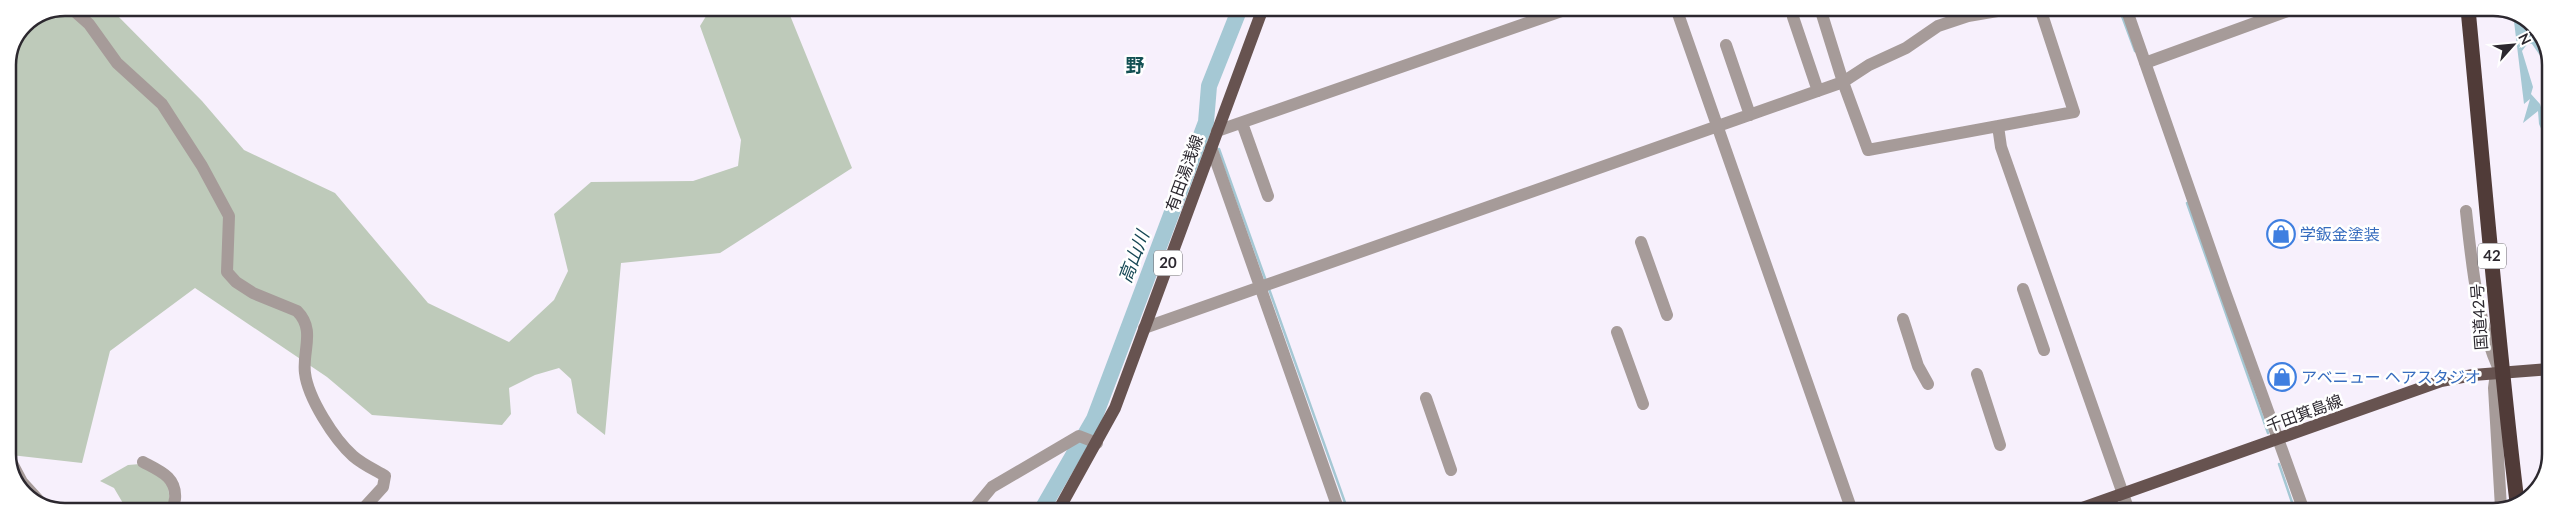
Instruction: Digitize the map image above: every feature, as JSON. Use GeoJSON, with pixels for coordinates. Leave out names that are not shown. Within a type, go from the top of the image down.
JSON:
{"type":"FeatureCollection","features":[{"type":"Feature","properties":{"kind":"highway","name":"国道42号"},"geometry":{"type":"LineString","coordinates":[[2469,16],[2503,373],[2517,496]]}},
{"type":"Feature","properties":{"kind":"main road","name":"有田湯浅線"},"geometry":{"type":"LineString","coordinates":[[1063,503],[1115,408],[1260,16]]}},
{"type":"Feature","properties":{"kind":"main road","name":"千田箕島線"},"geometry":{"type":"LineString","coordinates":[[2097,503],[2441,381],[2542,370]]}},
{"type":"Feature","properties":{"kind":"street"},"geometry":{"type":"LineString","coordinates":[[80,16],[89,24],[117,63],[162,104],[202,166],[228,216],[227,272],[236,282],[253,293],[298,311],[301,315],[308,333],[304,373],[313,397],[331,432],[353,456],[385,476],[383,486],[368,503]]}},
{"type":"Feature","properties":{"kind":"street"},"geometry":{"type":"LineString","coordinates":[[1217,131],[1547,16]]}},
{"type":"Feature","properties":{"kind":"street"},"geometry":{"type":"LineString","coordinates":[[1679,16],[1849,503]]}},
{"type":"Feature","properties":{"kind":"street"},"geometry":{"type":"LineString","coordinates":[[1820,16],[1868,150],[2074,112],[2043,16]]}},
{"type":"Feature","properties":{"kind":"street"},"geometry":{"type":"LineString","coordinates":[[1144,328],[1843,82],[1869,65],[1906,48],[1938,26],[1969,16]]}},
{"type":"Feature","properties":{"kind":"street"},"geometry":{"type":"LineString","coordinates":[[2129,16],[2301,503]]}},
{"type":"Feature","properties":{"kind":"street"},"geometry":{"type":"LineString","coordinates":[[2145,63],[2274,16]]}},
{"type":"Feature","properties":{"kind":"street"},"geometry":{"type":"LineString","coordinates":[[1793,17],[1818,90]]}},
{"type":"Feature","properties":{"kind":"street"},"geometry":{"type":"LineString","coordinates":[[1726,46],[1750,115]]}},
{"type":"Feature","properties":{"kind":"street"},"geometry":{"type":"LineString","coordinates":[[1242,123],[1268,196]]}},
{"type":"Feature","properties":{"kind":"street"},"geometry":{"type":"LineString","coordinates":[[1998,126],[2001,147],[2126,503]]}},
{"type":"Feature","properties":{"kind":"street"},"geometry":{"type":"LineString","coordinates":[[1211,147],[1336,503]]}},
{"type":"Feature","properties":{"kind":"street"},"geometry":{"type":"LineString","coordinates":[[2466,211],[2473,281],[2489,347],[2503,373],[2494,388],[2501,502]]}},
{"type":"Feature","properties":{"kind":"street"},"geometry":{"type":"LineString","coordinates":[[1641,242],[1667,315]]}},
{"type":"Feature","properties":{"kind":"street"},"geometry":{"type":"LineString","coordinates":[[2023,289],[2044,350]]}},
{"type":"Feature","properties":{"kind":"street"},"geometry":{"type":"LineString","coordinates":[[1903,319],[1915,357],[1928,384]]}},
{"type":"Feature","properties":{"kind":"street"},"geometry":{"type":"LineString","coordinates":[[1617,332],[1643,404]]}},
{"type":"Feature","properties":{"kind":"street"},"geometry":{"type":"LineString","coordinates":[[1977,374],[1979,386],[2000,445]]}},
{"type":"Feature","properties":{"kind":"street"},"geometry":{"type":"LineString","coordinates":[[1426,398],[1451,470]]}},
{"type":"Feature","properties":{"kind":"street"},"geometry":{"type":"LineString","coordinates":[[979,503],[992,487],[1079,436],[1097,443]]}},
{"type":"Feature","properties":{"kind":"street"},"geometry":{"type":"LineString","coordinates":[[143,462],[161,472],[173,482],[175,492],[173,503]]}},
{"type":"Feature","properties":{"kind":"green space"},"geometry":{"type":"Polygon","coordinates":[[[118,16],[202,101],[244,150],[335,193],[428,303],[509,342],[554,300],[568,271],[554,214],[591,182],[693,181],[738,166],[741,140],[700,26],[706,16],[790,16],[852,168],[720,253],[621,263],[605,435],[577,413],[571,379],[559,368],[535,375],[509,388],[511,414],[502,425],[372,415],[327,377],[195,288],[110,351],[82,463],[16,456],[16,65],[17,55],[24,38],[38,24],[55,17],[118,16]]]}},
{"type":"Feature","properties":{"kind":"green space"},"geometry":{"type":"Polygon","coordinates":[[[140,464],[168,479],[170,503],[123,503],[114,488],[100,481],[128,465],[140,464]]]}},
{"type":"Feature","properties":{"kind":"water"},"geometry":{"type":"Polygon","coordinates":[[[2514,22],[2530,33],[2540,52],[2541,57],[2532,44],[2528,43],[2522,51],[2533,87],[2531,94],[2540,104],[2542,111],[2542,131],[2539,124],[2538,111],[2523,123],[2530,99],[2524,104],[2514,22]]]}},
{"type":"Feature","properties":{"kind":"waterway","name":"高山川"},"geometry":{"type":"LineString","coordinates":[[1046,503],[1094,419],[1206,122],[1209,86],[1237,16]]}},
{"type":"Feature","properties":{"kind":"waterway"},"geometry":{"type":"LineString","coordinates":[[2122,16],[2135,51]]}},
{"type":"Feature","properties":{"kind":"waterway","name":"高山川"},"geometry":{"type":"LineString","coordinates":[[1206,122],[1209,128]]}},
{"type":"Feature","properties":{"kind":"waterway"},"geometry":{"type":"LineString","coordinates":[[1219,149],[1266,281]]}},
{"type":"Feature","properties":{"kind":"waterway"},"geometry":{"type":"LineString","coordinates":[[2187,203],[2268,433]]}},
{"type":"Feature","properties":{"kind":"waterway"},"geometry":{"type":"LineString","coordinates":[[1269,289],[1345,503]]}},
{"type":"Feature","properties":{"kind":"waterway"},"geometry":{"type":"LineString","coordinates":[[2279,464],[2292,503]]}},
{"type":"Feature","properties":{"kind":"place","name":"学鈑金塗装"},"geometry":{"type":"Point","coordinates":[2281,234]}},
{"type":"Feature","properties":{"kind":"place","name":"アベニュー ヘアスタジオ"},"geometry":{"type":"Point","coordinates":[2282,377]}},
{"type":"Feature","properties":{"kind":"district","name":"野"},"geometry":{"type":"Point","coordinates":[1135,65]}}]}
